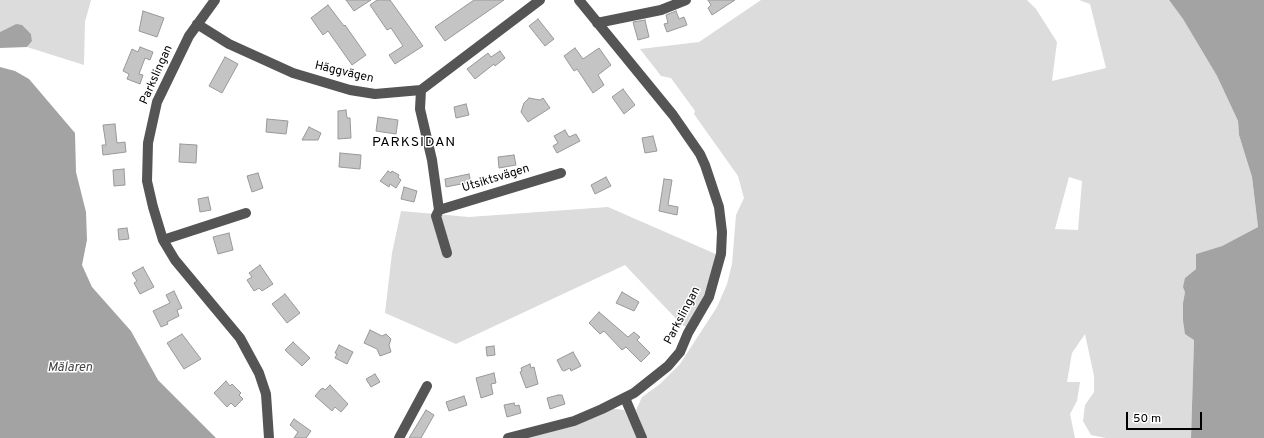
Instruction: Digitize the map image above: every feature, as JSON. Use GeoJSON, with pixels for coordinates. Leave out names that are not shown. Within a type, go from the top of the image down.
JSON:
{"type":"FeatureCollection","features":[{"type":"Feature","properties":{"kind":"street","name":"Parkslingan"},"geometry":{"type":"LineString","coordinates":[[215,0],[176,60],[157,102],[148,143],[147,180],[163,240],[175,260],[192,283],[231,327],[247,348],[259,373],[266,394],[269,438]]}},
{"type":"Feature","properties":{"kind":"street"},"geometry":{"type":"LineString","coordinates":[[447,253],[436,216],[439,210],[432,160],[420,110],[421,90],[540,0]]}},
{"type":"Feature","properties":{"kind":"street","name":"Parkslingan"},"geometry":{"type":"LineString","coordinates":[[508,438],[574,421],[626,398],[668,366],[680,352],[688,333],[709,297],[721,254],[722,232],[719,207],[700,154],[673,114],[579,0]]}},
{"type":"Feature","properties":{"kind":"street"},"geometry":{"type":"LineString","coordinates":[[597,23],[660,10],[686,0]]}},
{"type":"Feature","properties":{"kind":"street","name":"Häggvägen"},"geometry":{"type":"LineString","coordinates":[[198,24],[229,44],[293,73],[323,83],[350,90],[375,94],[421,90]]}},
{"type":"Feature","properties":{"kind":"street","name":"Utsiktsvägen"},"geometry":{"type":"LineString","coordinates":[[439,210],[561,173]]}},
{"type":"Feature","properties":{"kind":"street"},"geometry":{"type":"LineString","coordinates":[[163,240],[246,214]]}},
{"type":"Feature","properties":{"kind":"street"},"geometry":{"type":"LineString","coordinates":[[399,438],[427,386]]}},
{"type":"Feature","properties":{"kind":"street"},"geometry":{"type":"LineString","coordinates":[[626,398],[642,438]]}},
{"type":"Feature","properties":{"kind":"shaded area"},"geometry":{"type":"Polygon","coordinates":[[[0,0],[91,0],[85,22],[84,65],[27,47],[32,41],[31,34],[16,24],[0,32],[0,0]]]}},
{"type":"Feature","properties":{"kind":"shaded area"},"geometry":{"type":"Polygon","coordinates":[[[761,0],[1027,0],[1036,9],[1057,42],[1052,81],[1106,68],[1090,4],[1079,0],[1169,0],[1183,19],[1217,76],[1238,121],[1239,135],[1252,177],[1258,227],[1222,246],[1196,254],[1196,269],[1185,278],[1183,303],[1194,339],[1191,438],[1106,438],[1091,435],[1083,421],[1085,405],[1094,392],[1094,376],[1085,334],[1072,353],[1067,382],[1080,382],[1077,401],[1070,414],[1075,438],[647,438],[636,410],[642,397],[660,384],[680,364],[717,307],[727,284],[732,264],[736,215],[744,198],[738,176],[694,114],[695,111],[671,78],[661,76],[640,49],[699,42],[761,0]],[[1069,177],[1055,229],[1078,230],[1082,181],[1069,177]]]}},
{"type":"Feature","properties":{"kind":"shaded area"},"geometry":{"type":"Polygon","coordinates":[[[608,207],[718,255],[707,293],[689,329],[681,324],[625,265],[456,344],[385,313],[392,253],[401,211],[469,217],[608,207]]]}},
{"type":"Feature","properties":{"kind":"shaded area"},"geometry":{"type":"Polygon","coordinates":[[[609,408],[624,410],[637,438],[524,438],[609,408]]]}},
{"type":"Feature","properties":{"kind":"water"},"geometry":{"type":"Polygon","coordinates":[[[1169,0],[1264,0],[1264,438],[1191,438],[1194,340],[1185,334],[1183,303],[1185,292],[1183,287],[1185,278],[1196,269],[1196,254],[1222,246],[1258,227],[1252,177],[1239,135],[1238,121],[1217,76],[1183,19],[1169,0]]]}},
{"type":"Feature","properties":{"kind":"water"},"geometry":{"type":"Polygon","coordinates":[[[16,24],[22,25],[31,34],[32,41],[27,47],[0,48],[0,32],[16,24]]]}},
{"type":"Feature","properties":{"kind":"water","name":"Mälaren"},"geometry":{"type":"Polygon","coordinates":[[[0,67],[15,71],[29,79],[75,133],[76,172],[86,212],[87,240],[82,265],[92,287],[131,331],[158,380],[216,438],[0,438],[0,67]]]}},
{"type":"Feature","properties":{"kind":"building"},"geometry":{"type":"Polygon","coordinates":[[[346,0],[371,0],[354,11],[346,0]]]}},
{"type":"Feature","properties":{"kind":"building"},"geometry":{"type":"Polygon","coordinates":[[[377,0],[390,0],[423,46],[395,64],[389,55],[403,46],[391,28],[387,30],[370,5],[377,0]]]}},
{"type":"Feature","properties":{"kind":"building"},"geometry":{"type":"Polygon","coordinates":[[[474,0],[504,0],[445,41],[435,27],[474,0]]]}},
{"type":"Feature","properties":{"kind":"building"},"geometry":{"type":"Polygon","coordinates":[[[708,0],[735,0],[712,15],[708,8],[711,5],[708,0]]]}},
{"type":"Feature","properties":{"kind":"building"},"geometry":{"type":"Polygon","coordinates":[[[328,5],[344,26],[345,25],[366,55],[352,65],[328,31],[323,35],[311,18],[328,5]]]}},
{"type":"Feature","properties":{"kind":"building"},"geometry":{"type":"Polygon","coordinates":[[[143,11],[164,18],[157,37],[139,31],[143,11]]]}},
{"type":"Feature","properties":{"kind":"building"},"geometry":{"type":"Polygon","coordinates":[[[676,11],[679,19],[684,17],[687,25],[667,32],[664,24],[668,23],[666,15],[676,11]]]}},
{"type":"Feature","properties":{"kind":"building"},"geometry":{"type":"Polygon","coordinates":[[[538,19],[554,39],[545,46],[529,26],[538,19]]]}},
{"type":"Feature","properties":{"kind":"building"},"geometry":{"type":"Polygon","coordinates":[[[645,20],[649,37],[638,40],[633,22],[645,20]]]}},
{"type":"Feature","properties":{"kind":"building"},"geometry":{"type":"Polygon","coordinates":[[[140,47],[153,52],[150,60],[145,58],[139,74],[143,75],[140,84],[127,79],[129,74],[123,71],[132,49],[138,52],[140,47]]]}},
{"type":"Feature","properties":{"kind":"building"},"geometry":{"type":"Polygon","coordinates":[[[575,48],[583,59],[599,48],[611,65],[598,75],[604,85],[593,93],[577,69],[574,71],[564,56],[575,48]]]}},
{"type":"Feature","properties":{"kind":"building"},"geometry":{"type":"Polygon","coordinates":[[[500,51],[505,58],[495,66],[494,64],[475,79],[467,69],[488,53],[491,57],[500,51]]]}},
{"type":"Feature","properties":{"kind":"building"},"geometry":{"type":"Polygon","coordinates":[[[225,57],[238,64],[222,93],[209,86],[225,57]]]}},
{"type":"Feature","properties":{"kind":"building"},"geometry":{"type":"Polygon","coordinates":[[[623,89],[635,105],[624,114],[612,97],[623,89]]]}},
{"type":"Feature","properties":{"kind":"building"},"geometry":{"type":"Polygon","coordinates":[[[529,98],[540,100],[543,98],[550,108],[528,122],[521,112],[524,103],[529,98]]]}},
{"type":"Feature","properties":{"kind":"building"},"geometry":{"type":"Polygon","coordinates":[[[466,104],[469,115],[456,118],[454,107],[466,104]]]}},
{"type":"Feature","properties":{"kind":"building"},"geometry":{"type":"Polygon","coordinates":[[[346,110],[347,118],[350,118],[351,138],[338,139],[338,111],[346,110]]]}},
{"type":"Feature","properties":{"kind":"building"},"geometry":{"type":"Polygon","coordinates":[[[378,117],[398,120],[396,134],[376,131],[378,117]]]}},
{"type":"Feature","properties":{"kind":"building"},"geometry":{"type":"Polygon","coordinates":[[[267,119],[288,121],[286,134],[266,132],[267,119]]]}},
{"type":"Feature","properties":{"kind":"building"},"geometry":{"type":"Polygon","coordinates":[[[115,124],[117,143],[125,142],[126,152],[103,155],[102,145],[106,145],[103,125],[115,124]]]}},
{"type":"Feature","properties":{"kind":"building"},"geometry":{"type":"Polygon","coordinates":[[[309,127],[321,133],[318,140],[302,140],[309,127]]]}},
{"type":"Feature","properties":{"kind":"building"},"geometry":{"type":"Polygon","coordinates":[[[565,130],[569,137],[576,134],[580,141],[557,153],[553,146],[558,143],[554,136],[565,130]]]}},
{"type":"Feature","properties":{"kind":"building"},"geometry":{"type":"Polygon","coordinates":[[[653,136],[657,151],[645,153],[642,138],[653,136]]]}},
{"type":"Feature","properties":{"kind":"building"},"geometry":{"type":"Polygon","coordinates":[[[180,144],[197,145],[196,163],[179,162],[180,144]]]}},
{"type":"Feature","properties":{"kind":"building"},"geometry":{"type":"Polygon","coordinates":[[[340,153],[361,155],[360,169],[339,167],[340,153]]]}},
{"type":"Feature","properties":{"kind":"building"},"geometry":{"type":"Polygon","coordinates":[[[514,155],[516,165],[499,168],[498,157],[514,155]]]}},
{"type":"Feature","properties":{"kind":"building"},"geometry":{"type":"Polygon","coordinates":[[[124,169],[125,185],[114,186],[113,170],[124,169]]]}},
{"type":"Feature","properties":{"kind":"building"},"geometry":{"type":"Polygon","coordinates":[[[388,171],[391,173],[392,171],[399,175],[398,177],[401,180],[396,188],[390,184],[389,187],[380,181],[388,171]]]}},
{"type":"Feature","properties":{"kind":"building"},"geometry":{"type":"Polygon","coordinates":[[[258,173],[263,188],[252,192],[247,176],[258,173]]]}},
{"type":"Feature","properties":{"kind":"building"},"geometry":{"type":"Polygon","coordinates":[[[469,174],[471,182],[446,187],[445,179],[469,174]]]}},
{"type":"Feature","properties":{"kind":"building"},"geometry":{"type":"Polygon","coordinates":[[[606,177],[611,186],[595,194],[591,185],[606,177]]]}},
{"type":"Feature","properties":{"kind":"building"},"geometry":{"type":"Polygon","coordinates":[[[664,179],[672,180],[668,205],[678,207],[677,215],[659,211],[664,179]]]}},
{"type":"Feature","properties":{"kind":"building"},"geometry":{"type":"Polygon","coordinates":[[[404,187],[417,191],[414,202],[401,199],[404,187]]]}},
{"type":"Feature","properties":{"kind":"building"},"geometry":{"type":"Polygon","coordinates":[[[208,197],[211,210],[200,212],[198,199],[208,197]]]}},
{"type":"Feature","properties":{"kind":"building"},"geometry":{"type":"Polygon","coordinates":[[[127,228],[129,239],[119,240],[118,229],[127,228]]]}},
{"type":"Feature","properties":{"kind":"building"},"geometry":{"type":"Polygon","coordinates":[[[229,233],[233,250],[218,254],[213,237],[229,233]]]}},
{"type":"Feature","properties":{"kind":"building"},"geometry":{"type":"Polygon","coordinates":[[[260,265],[273,284],[262,291],[259,288],[254,291],[247,280],[252,277],[249,273],[260,265]]]}},
{"type":"Feature","properties":{"kind":"building"},"geometry":{"type":"Polygon","coordinates":[[[143,267],[154,287],[140,294],[134,283],[137,281],[132,273],[143,267]]]}},
{"type":"Feature","properties":{"kind":"building"},"geometry":{"type":"Polygon","coordinates":[[[174,291],[182,308],[177,310],[179,316],[161,327],[153,311],[170,303],[166,295],[174,291]]]}},
{"type":"Feature","properties":{"kind":"building"},"geometry":{"type":"Polygon","coordinates":[[[622,292],[639,302],[634,311],[616,303],[622,292]]]}},
{"type":"Feature","properties":{"kind":"building"},"geometry":{"type":"Polygon","coordinates":[[[285,294],[300,313],[287,323],[272,304],[285,294]]]}},
{"type":"Feature","properties":{"kind":"building"},"geometry":{"type":"Polygon","coordinates":[[[599,312],[628,337],[634,332],[640,337],[637,340],[650,353],[641,362],[626,347],[622,350],[604,331],[600,334],[589,323],[599,312]]]}},
{"type":"Feature","properties":{"kind":"building"},"geometry":{"type":"Polygon","coordinates":[[[370,330],[382,336],[386,334],[391,339],[389,345],[391,352],[380,356],[377,349],[364,343],[370,330]]]}},
{"type":"Feature","properties":{"kind":"building"},"geometry":{"type":"Polygon","coordinates":[[[182,334],[201,359],[184,369],[167,343],[182,334]]]}},
{"type":"Feature","properties":{"kind":"building"},"geometry":{"type":"Polygon","coordinates":[[[293,342],[310,358],[302,366],[285,350],[293,342]]]}},
{"type":"Feature","properties":{"kind":"building"},"geometry":{"type":"Polygon","coordinates":[[[339,345],[353,352],[347,364],[335,358],[337,354],[335,353],[339,345]]]}},
{"type":"Feature","properties":{"kind":"building"},"geometry":{"type":"Polygon","coordinates":[[[494,346],[495,355],[487,356],[486,347],[494,346]]]}},
{"type":"Feature","properties":{"kind":"building"},"geometry":{"type":"Polygon","coordinates":[[[573,352],[581,366],[571,371],[570,368],[564,371],[562,370],[557,360],[573,352]]]}},
{"type":"Feature","properties":{"kind":"building"},"geometry":{"type":"Polygon","coordinates":[[[530,364],[531,368],[534,367],[538,384],[526,388],[520,372],[522,371],[521,368],[530,364]]]}},
{"type":"Feature","properties":{"kind":"building"},"geometry":{"type":"Polygon","coordinates":[[[494,373],[496,383],[491,384],[493,394],[481,398],[476,378],[494,373]]]}},
{"type":"Feature","properties":{"kind":"building"},"geometry":{"type":"Polygon","coordinates":[[[375,374],[380,382],[371,387],[366,379],[375,374]]]}},
{"type":"Feature","properties":{"kind":"building"},"geometry":{"type":"Polygon","coordinates":[[[226,381],[230,386],[232,384],[241,393],[239,395],[243,399],[235,407],[231,403],[227,407],[214,393],[226,381]]]}},
{"type":"Feature","properties":{"kind":"building"},"geometry":{"type":"Polygon","coordinates":[[[330,385],[348,404],[341,412],[335,407],[332,411],[315,396],[320,390],[323,388],[325,390],[330,385]]]}},
{"type":"Feature","properties":{"kind":"building"},"geometry":{"type":"Polygon","coordinates":[[[562,395],[565,404],[550,409],[547,398],[562,395]]]}},
{"type":"Feature","properties":{"kind":"building"},"geometry":{"type":"Polygon","coordinates":[[[464,396],[467,405],[449,411],[446,402],[464,396]]]}},
{"type":"Feature","properties":{"kind":"building"},"geometry":{"type":"Polygon","coordinates":[[[514,403],[515,406],[519,405],[521,413],[507,417],[504,405],[514,403]]]}},
{"type":"Feature","properties":{"kind":"building"},"geometry":{"type":"Polygon","coordinates":[[[426,410],[434,415],[421,438],[409,438],[426,410]]]}},
{"type":"Feature","properties":{"kind":"building"},"geometry":{"type":"Polygon","coordinates":[[[294,419],[311,431],[306,438],[294,438],[298,432],[290,425],[294,419]]]}},
{"type":"Feature","properties":{"kind":"district","name":"PARKSIDAN"},"geometry":{"type":"Point","coordinates":[414,143]}}]}
